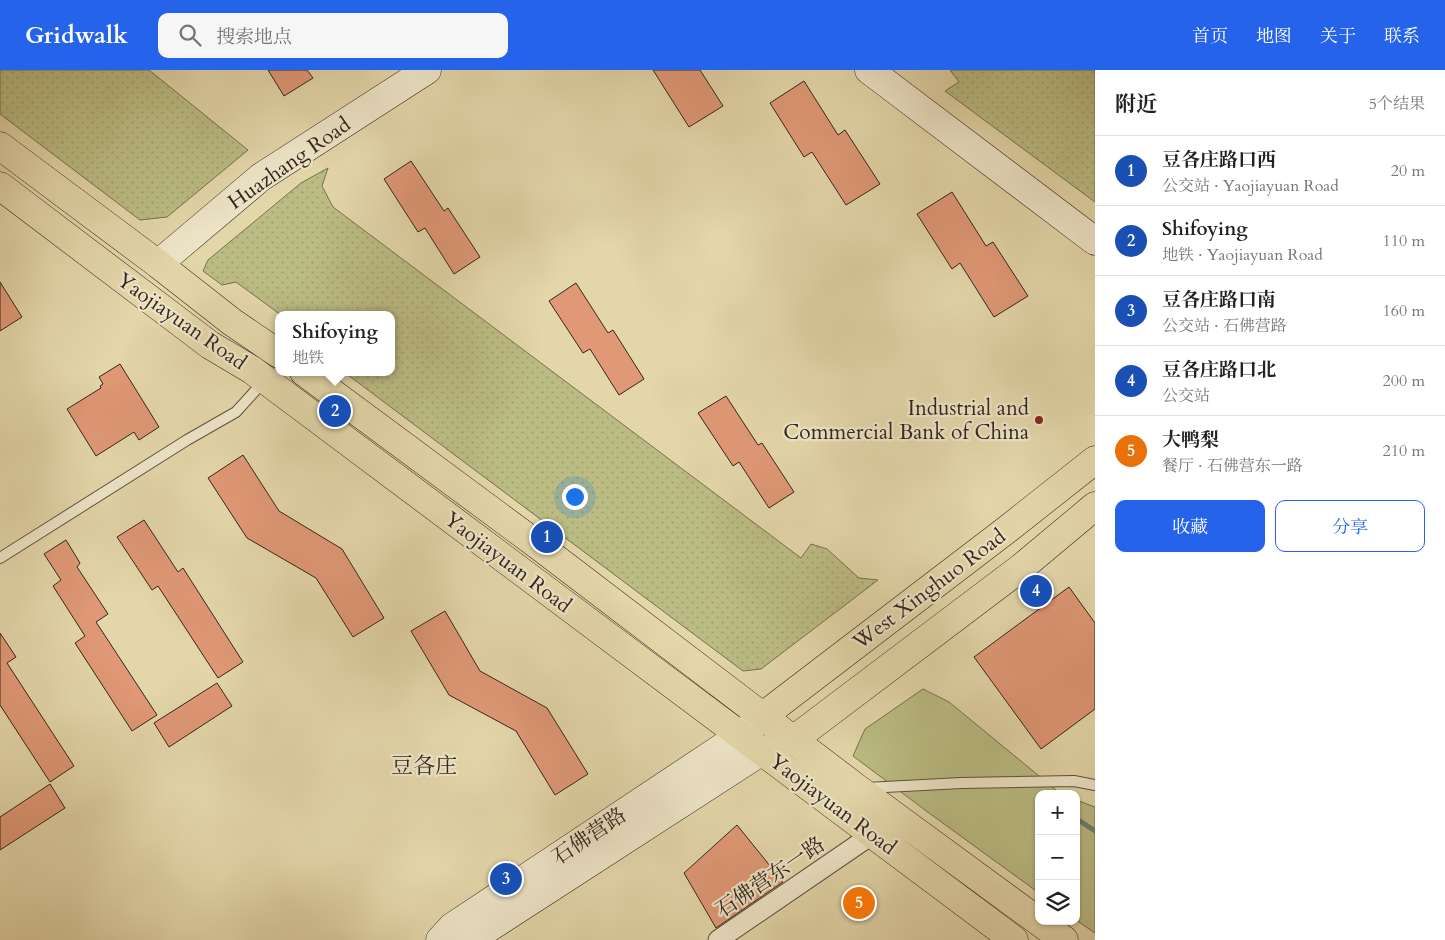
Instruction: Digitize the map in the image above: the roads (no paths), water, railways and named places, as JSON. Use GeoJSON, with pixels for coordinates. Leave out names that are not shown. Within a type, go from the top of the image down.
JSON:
{"type":"FeatureCollection","features":[{"type":"Feature","properties":{"kind":"main road","name":"Huazhang Road"},"geometry":{"type":"LineString","coordinates":[[158,264],[261,177],[427,70]]}},
{"type":"Feature","properties":{"kind":"main road"},"geometry":{"type":"LineString","coordinates":[[869,70],[1095,241]]}},
{"type":"Feature","properties":{"kind":"main road","name":"Yaojiayuan Road"},"geometry":{"type":"LineString","coordinates":[[0,146],[232,322],[275,351]]}},
{"type":"Feature","properties":{"kind":"main road","name":"Yaojiayuan Road"},"geometry":{"type":"LineString","coordinates":[[0,186],[210,345],[252,370],[1014,940]]}},
{"type":"Feature","properties":{"kind":"main road","name":"Yaojiayuan Road"},"geometry":{"type":"LineString","coordinates":[[309,376],[546,552],[792,740],[1064,940]]}},
{"type":"Feature","properties":{"kind":"main road","name":"West Xinghuo Road"},"geometry":{"type":"LineString","coordinates":[[763,716],[1002,534],[1095,460]]}},
{"type":"Feature","properties":{"kind":"main road","name":"West Xinghuo Road"},"geometry":{"type":"LineString","coordinates":[[792,740],[1022,567],[1095,506]]}},
{"type":"Feature","properties":{"kind":"main road"},"geometry":{"type":"LineString","coordinates":[[763,716],[752,743],[792,740]]}},
{"type":"Feature","properties":{"kind":"main road","name":"石佛营路"},"geometry":{"type":"LineString","coordinates":[[440,940],[452,927],[752,743]]}},
{"type":"Feature","properties":{"kind":"main road","name":"石佛营路"},"geometry":{"type":"LineString","coordinates":[[470,940],[752,743]]}},
{"type":"Feature","properties":{"kind":"street","name":"石佛营东一路"},"geometry":{"type":"LineString","coordinates":[[718,940],[873,834]]}},
{"type":"Feature","properties":{"kind":"lane"},"geometry":{"type":"LineString","coordinates":[[0,558],[187,440],[236,412],[265,380]]}},
{"type":"Feature","properties":{"kind":"lane"},"geometry":{"type":"LineString","coordinates":[[858,789],[961,783],[1064,781],[1095,785]]}},
{"type":"Feature","properties":{"kind":"waterway"},"geometry":{"type":"LineString","coordinates":[[1080,821],[1095,831]]}},
{"type":"Feature","properties":{"kind":"place","name":"Shifoying"},"geometry":{"type":"Point","coordinates":[335,411]}},
{"type":"Feature","properties":{"kind":"place","name":"Industrial and Commercial Bank of China"},"geometry":{"type":"Point","coordinates":[1039,420]}},
{"type":"Feature","properties":{"kind":"place","name":"豆各庄路口西"},"geometry":{"type":"Point","coordinates":[547,537]}},
{"type":"Feature","properties":{"kind":"place","name":"豆各庄路口北"},"geometry":{"type":"Point","coordinates":[1036,591]}},
{"type":"Feature","properties":{"kind":"place","name":"豆各庄路口南"},"geometry":{"type":"Point","coordinates":[506,879]}},
{"type":"Feature","properties":{"kind":"place","name":"大鸭梨"},"geometry":{"type":"Point","coordinates":[859,903]}},
{"type":"Feature","properties":{"kind":"district","name":"豆各庄"},"geometry":{"type":"Point","coordinates":[424,765]}}]}
